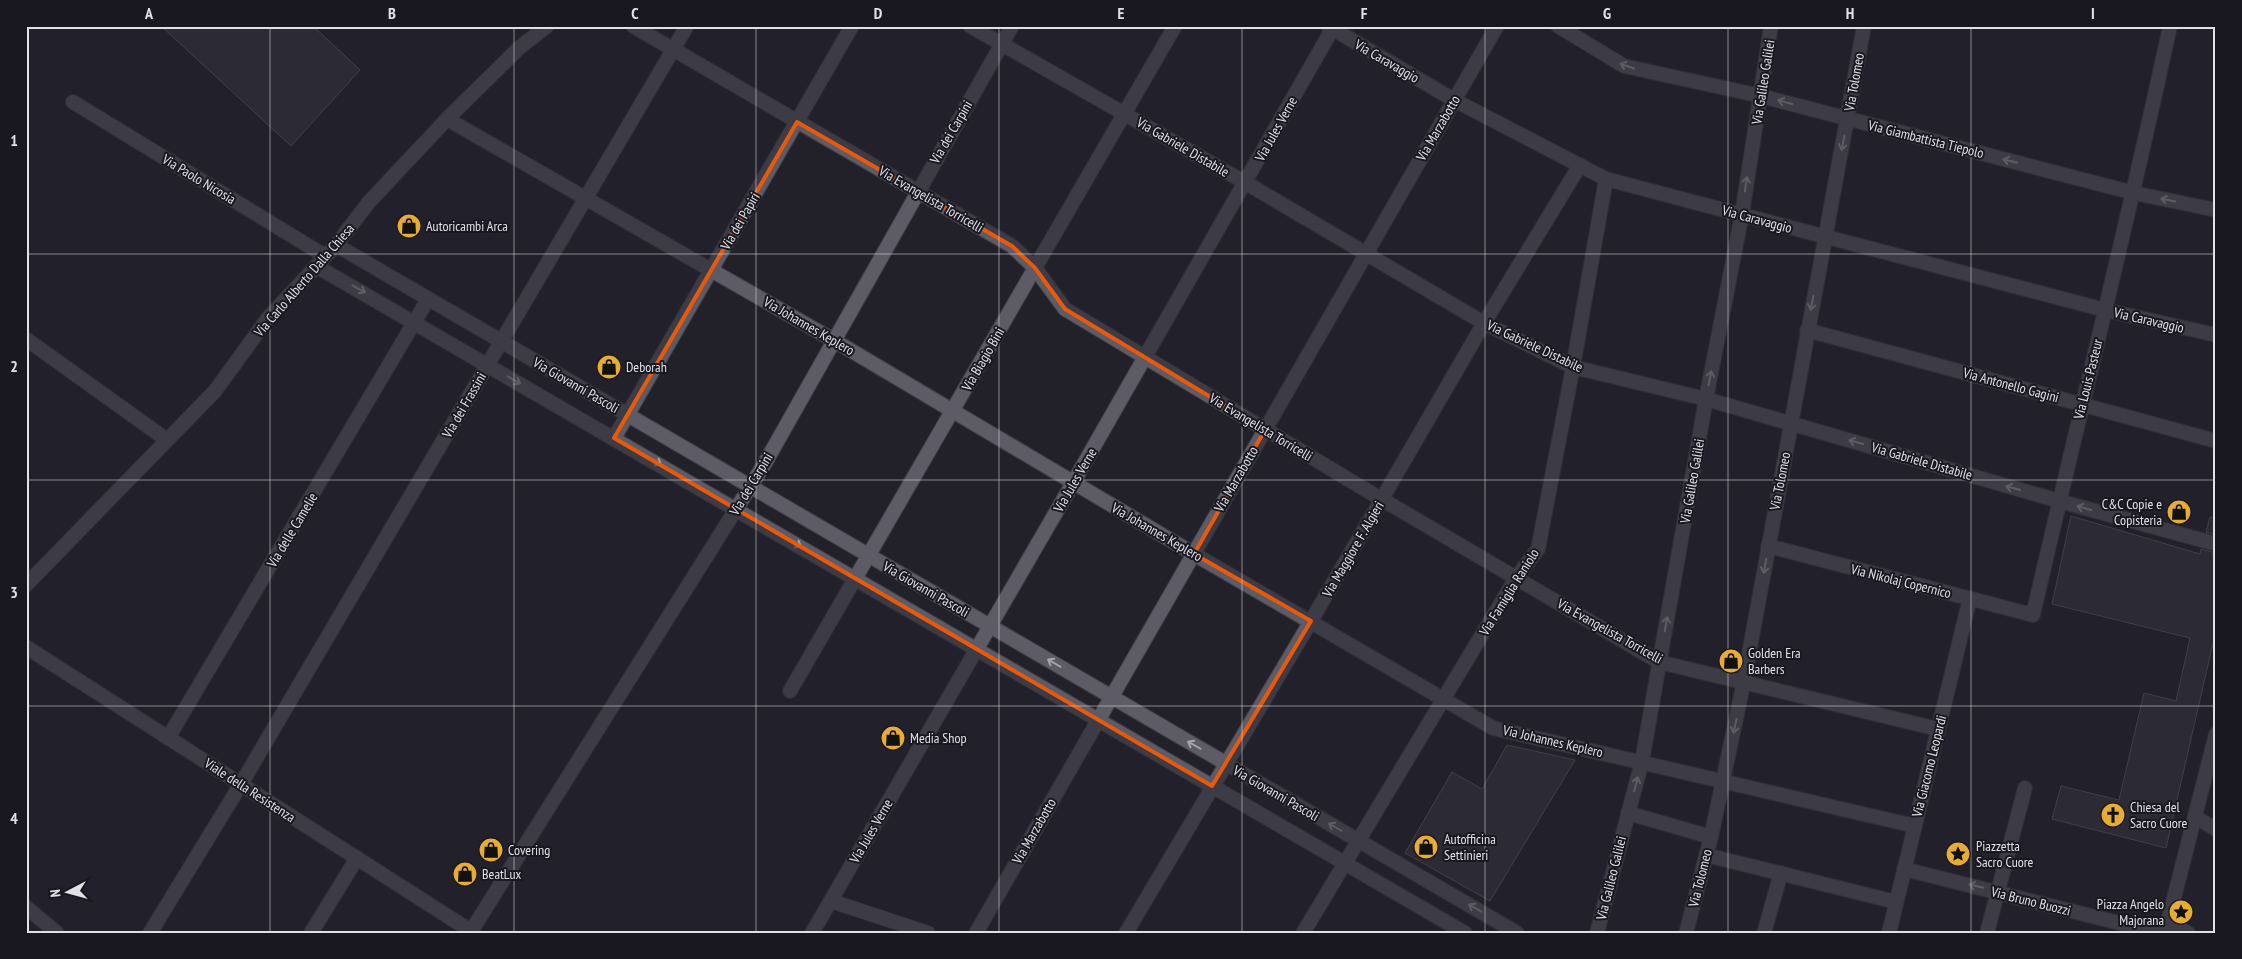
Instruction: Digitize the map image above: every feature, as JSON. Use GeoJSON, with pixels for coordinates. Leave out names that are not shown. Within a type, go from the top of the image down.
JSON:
{"type":"FeatureCollection","features":[{"type":"Feature","properties":{"kind":"street","name":"Via Carlo Alberto Dalla Chiesa"},"geometry":{"type":"LineString","coordinates":[[26,584],[215,391],[268,318],[336,245],[369,202],[447,119],[518,48],[547,26]]}},
{"type":"Feature","properties":{"kind":"street","name":"Via Evangelista Torricelli"},"geometry":{"type":"LineString","coordinates":[[633,26],[1012,246],[1035,268],[1065,309],[1265,430],[1660,662],[1938,729]]}},
{"type":"Feature","properties":{"kind":"street","name":"Via dei Frassini"},"geometry":{"type":"LineString","coordinates":[[150,933],[241,784],[688,26]]}},
{"type":"Feature","properties":{"kind":"street","name":"Via dei Papiri"},"geometry":{"type":"LineString","coordinates":[[614,438],[852,26]]}},
{"type":"Feature","properties":{"kind":"street","name":"Via Gabriele Distabile"},"geometry":{"type":"LineString","coordinates":[[970,26],[1246,183],[1484,323],[1573,367],[1791,423],[2059,501],[2216,544]]}},
{"type":"Feature","properties":{"kind":"street","name":"Via dei Carpini"},"geometry":{"type":"LineString","coordinates":[[472,932],[750,487],[1012,26]]}},
{"type":"Feature","properties":{"kind":"street","name":"Via Biagio Bini"},"geometry":{"type":"LineString","coordinates":[[790,691],[1175,26]]}},
{"type":"Feature","properties":{"kind":"street","name":"Via Marzabotto"},"geometry":{"type":"LineString","coordinates":[[976,933],[1497,26]]}},
{"type":"Feature","properties":{"kind":"street","name":"Via Giambattista Tiepolo"},"geometry":{"type":"LineString","coordinates":[[1558,26],[1624,66],[1761,96],[2134,193],[2216,210]]}},
{"type":"Feature","properties":{"kind":"street","name":"Via Galileo Galilei"},"geometry":{"type":"LineString","coordinates":[[1597,933],[1642,761],[1706,400],[1742,214],[1771,26]]}},
{"type":"Feature","properties":{"kind":"street","name":"Via Tolomeo"},"geometry":{"type":"LineString","coordinates":[[1686,933],[1711,836],[1744,681],[1864,26]]}},
{"type":"Feature","properties":{"kind":"street","name":"Via Louis Pasteur"},"geometry":{"type":"LineString","coordinates":[[2033,615],[2134,193],[2170,26]]}},
{"type":"Feature","properties":{"kind":"street","name":"Via Caravaggio"},"geometry":{"type":"LineString","coordinates":[[1332,27],[1454,100],[1606,179],[2105,310],[2216,335]]}},
{"type":"Feature","properties":{"kind":"street","name":"Via Jules Verne"},"geometry":{"type":"LineString","coordinates":[[812,933],[1246,183],[1332,27]]}},
{"type":"Feature","properties":{"kind":"street","name":"Via Paolo Nicosia"},"geometry":{"type":"LineString","coordinates":[[73,102],[321,261]]}},
{"type":"Feature","properties":{"kind":"street","name":"Via Johannes Keplero"},"geometry":{"type":"LineString","coordinates":[[447,119],[834,341],[1493,728],[1642,761],[1915,826]]}},
{"type":"Feature","properties":{"kind":"street","name":"Via Maggiore F. Algieri"},"geometry":{"type":"LineString","coordinates":[[1126,933],[1311,621],[1484,323],[1580,164]]}},
{"type":"Feature","properties":{"kind":"street","name":"Via Famiglia Raniolo"},"geometry":{"type":"LineString","coordinates":[[1303,933],[1516,578],[1538,549],[1573,367],[1606,179]]}},
{"type":"Feature","properties":{"kind":"street","name":"Via Giovanni Pascoli"},"geometry":{"type":"LineString","coordinates":[[336,245],[1517,933]]}},
{"type":"Feature","properties":{"kind":"street","name":"Via Giovanni Pascoli"},"geometry":{"type":"LineString","coordinates":[[321,261],[415,322],[1465,933]]}},
{"type":"Feature","properties":{"kind":"street","name":"Via delle Camelie"},"geometry":{"type":"LineString","coordinates":[[168,738],[428,299]]}},
{"type":"Feature","properties":{"kind":"street","name":"Via Antonello Gagini"},"geometry":{"type":"LineString","coordinates":[[1807,330],[2216,441]]}},
{"type":"Feature","properties":{"kind":"street"},"geometry":{"type":"LineString","coordinates":[[26,339],[167,440]]}},
{"type":"Feature","properties":{"kind":"street","name":"Via Nikolaj Copernico"},"geometry":{"type":"LineString","coordinates":[[1768,546],[2033,615]]}},
{"type":"Feature","properties":{"kind":"street","name":"Via Giacomo Leopardi"},"geometry":{"type":"LineString","coordinates":[[1889,933],[1970,598]]}},
{"type":"Feature","properties":{"kind":"street","name":"Viale della Resistenza"},"geometry":{"type":"LineString","coordinates":[[26,647],[472,932]]}},
{"type":"Feature","properties":{"kind":"street"},"geometry":{"type":"LineString","coordinates":[[2164,929],[2216,734]]}},
{"type":"Feature","properties":{"kind":"street"},"geometry":{"type":"LineString","coordinates":[[1987,933],[2026,788]]}},
{"type":"Feature","properties":{"kind":"street"},"geometry":{"type":"LineString","coordinates":[[1628,812],[1711,836]]}},
{"type":"Feature","properties":{"kind":"street"},"geometry":{"type":"LineString","coordinates":[[2195,817],[2216,829]]}},
{"type":"Feature","properties":{"kind":"street"},"geometry":{"type":"LineString","coordinates":[[1706,855],[1896,902]]}},
{"type":"Feature","properties":{"kind":"street"},"geometry":{"type":"LineString","coordinates":[[311,933],[357,858]]}},
{"type":"Feature","properties":{"kind":"street","name":"Via Bruno Buozzi"},"geometry":{"type":"LineString","coordinates":[[1904,868],[1998,892],[2188,933]]}},
{"type":"Feature","properties":{"kind":"street"},"geometry":{"type":"LineString","coordinates":[[1764,933],[1781,873]]}},
{"type":"Feature","properties":{"kind":"street"},"geometry":{"type":"LineString","coordinates":[[830,901],[928,933]]}},
{"type":"Feature","properties":{"kind":"street"},"geometry":{"type":"LineString","coordinates":[[26,907],[57,933]]}},
{"type":"Feature","properties":{"kind":"highlighted area"},"geometry":{"type":"Polygon","coordinates":[[[797,122],[1012,246],[1035,268],[1065,309],[1265,430],[1194,554],[1311,621],[1212,786],[614,438],[797,122]]]}},
{"type":"Feature","properties":{"kind":"building"},"geometry":{"type":"Polygon","coordinates":[[[161,26],[313,26],[360,70],[291,146],[161,26]]]}},
{"type":"Feature","properties":{"kind":"building"},"geometry":{"type":"Polygon","coordinates":[[[2071,516],[2200,554],[2201,549],[2216,553],[2216,644],[2213,643],[2166,848],[2052,819],[2061,786],[2119,800],[2144,693],[2176,701],[2190,638],[2052,604],[2071,516]]]}},
{"type":"Feature","properties":{"kind":"building"},"geometry":{"type":"Polygon","coordinates":[[[2210,517],[2216,518],[2216,535],[2206,532],[2210,517]]]}},
{"type":"Feature","properties":{"kind":"building"},"geometry":{"type":"Polygon","coordinates":[[[1507,745],[1575,760],[1490,901],[1405,853],[1452,772],[1482,789],[1507,745]]]}},
{"type":"Feature","properties":{"kind":"place","name":"Autoricambi Arca"},"geometry":{"type":"Point","coordinates":[409,226]}},
{"type":"Feature","properties":{"kind":"place","name":"Deborah"},"geometry":{"type":"Point","coordinates":[609,367]}},
{"type":"Feature","properties":{"kind":"place","name":"C&C Copie e Copisteria"},"geometry":{"type":"Point","coordinates":[2179,512]}},
{"type":"Feature","properties":{"kind":"place","name":"Golden Era Barbers"},"geometry":{"type":"Point","coordinates":[1731,661]}},
{"type":"Feature","properties":{"kind":"place","name":"Media Shop"},"geometry":{"type":"Point","coordinates":[893,738]}},
{"type":"Feature","properties":{"kind":"place","name":"Chiesa del Sacro Cuore"},"geometry":{"type":"Point","coordinates":[2113,815]}},
{"type":"Feature","properties":{"kind":"place","name":"Autofficina Settinieri"},"geometry":{"type":"Point","coordinates":[1426,847]}},
{"type":"Feature","properties":{"kind":"place","name":"Covering"},"geometry":{"type":"Point","coordinates":[491,850]}},
{"type":"Feature","properties":{"kind":"place","name":"Piazzetta Sacro Cuore"},"geometry":{"type":"Point","coordinates":[1958,854]}},
{"type":"Feature","properties":{"kind":"place","name":"BeatLux"},"geometry":{"type":"Point","coordinates":[465,874]}},
{"type":"Feature","properties":{"kind":"place","name":"Piazza Angelo Majorana"},"geometry":{"type":"Point","coordinates":[2181,912]}}]}
